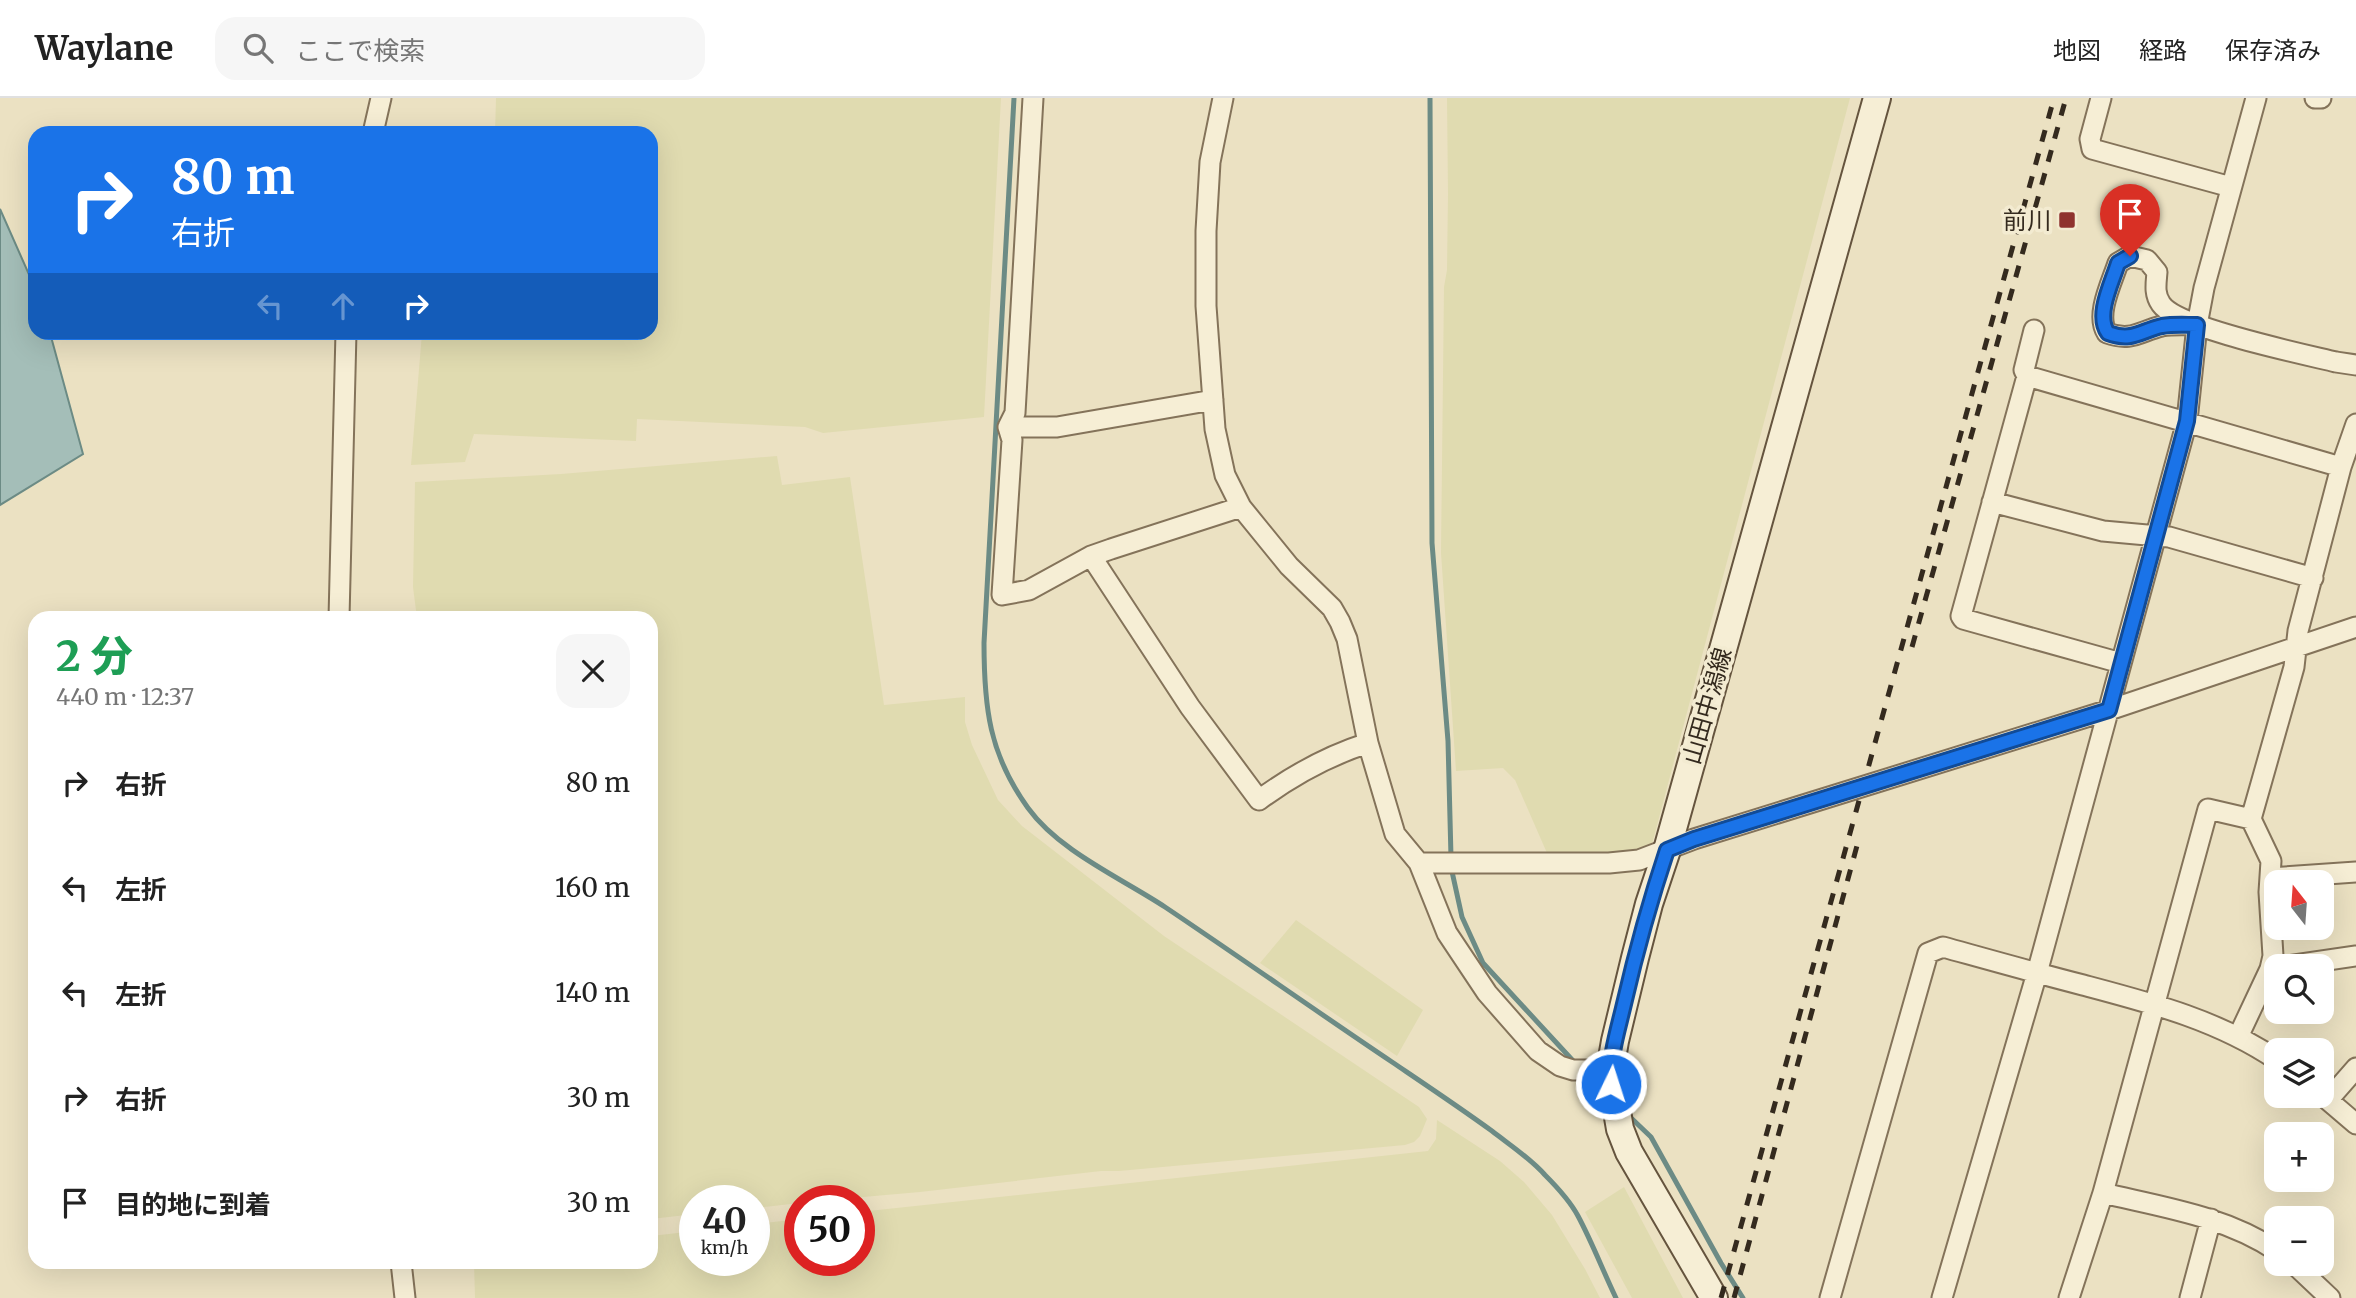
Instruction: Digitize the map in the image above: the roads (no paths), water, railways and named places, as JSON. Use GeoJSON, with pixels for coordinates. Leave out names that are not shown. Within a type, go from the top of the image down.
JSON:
{"type":"FeatureCollection","features":[{"type":"Feature","properties":{"kind":"main road","name":"山田中潟線"},"geometry":{"type":"LineString","coordinates":[[1714,1298],[1629,1152],[1618,1117],[1610,1070],[1638,947],[1877,98]]}},
{"type":"Feature","properties":{"kind":"street"},"geometry":{"type":"LineString","coordinates":[[375,126],[381,98]]}},
{"type":"Feature","properties":{"kind":"street"},"geometry":{"type":"LineString","coordinates":[[1033,98],[1015,413],[1008,427],[1012,440],[1002,595],[1029,590],[1091,556],[1241,507]]}},
{"type":"Feature","properties":{"kind":"street"},"geometry":{"type":"LineString","coordinates":[[1223,98],[1210,162],[1206,306],[1219,454],[1225,475],[1241,507],[1289,566],[1332,608],[1340,622],[1347,639],[1368,743],[1395,834],[1419,863],[1447,933],[1487,993],[1538,1051],[1560,1066],[1573,1070],[1610,1070]]}},
{"type":"Feature","properties":{"kind":"street"},"geometry":{"type":"LineString","coordinates":[[2101,98],[2090,139],[2092,149],[2231,187]]}},
{"type":"Feature","properties":{"kind":"street"},"geometry":{"type":"LineString","coordinates":[[1942,1298],[2037,973],[2157,536],[2187,421],[2197,325],[2204,288],[2256,98]]}},
{"type":"Feature","properties":{"kind":"street"},"geometry":{"type":"LineString","coordinates":[[2315,98],[2321,98]]}},
{"type":"Feature","properties":{"kind":"street"},"geometry":{"type":"LineString","coordinates":[[2197,325],[2174,324],[2132,337],[2108,333],[2102,321],[2103,312],[2118,263],[2130,256],[2147,260],[2157,272],[2155,289],[2161,304],[2167,311],[2197,325],[2356,365]]}},
{"type":"Feature","properties":{"kind":"street"},"geometry":{"type":"LineString","coordinates":[[2034,330],[2024,370],[2027,376],[1961,615],[1963,619],[2121,663]]}},
{"type":"Feature","properties":{"kind":"street"},"geometry":{"type":"LineString","coordinates":[[340,611],[346,340]]}},
{"type":"Feature","properties":{"kind":"street"},"geometry":{"type":"LineString","coordinates":[[2027,376],[2341,467]]}},
{"type":"Feature","properties":{"kind":"street"},"geometry":{"type":"LineString","coordinates":[[1008,427],[1057,426],[1213,400]]}},
{"type":"Feature","properties":{"kind":"street"},"geometry":{"type":"LineString","coordinates":[[2270,870],[2271,862],[2251,819],[2294,667],[2298,631],[2341,467],[2356,424]]}},
{"type":"Feature","properties":{"kind":"street"},"geometry":{"type":"LineString","coordinates":[[1992,502],[2103,531],[2169,537],[2313,578]]}},
{"type":"Feature","properties":{"kind":"street"},"geometry":{"type":"LineString","coordinates":[[1091,556],[1190,707],[1259,800],[1312,765],[1341,751],[1368,743]]}},
{"type":"Feature","properties":{"kind":"street"},"geometry":{"type":"LineString","coordinates":[[1419,863],[1609,863],[1639,860],[1694,839],[2109,710],[2356,627]]}},
{"type":"Feature","properties":{"kind":"street"},"geometry":{"type":"LineString","coordinates":[[2069,1298],[2103,1193],[2208,809],[2251,819]]}},
{"type":"Feature","properties":{"kind":"street"},"geometry":{"type":"LineString","coordinates":[[2334,874],[2356,872]]}},
{"type":"Feature","properties":{"kind":"street"},"geometry":{"type":"LineString","coordinates":[[1830,1298],[1928,953],[1944,947],[2154,1004],[2191,1015],[2264,1052]]}},
{"type":"Feature","properties":{"kind":"street"},"geometry":{"type":"LineString","coordinates":[[2334,959],[2356,956]]}},
{"type":"Feature","properties":{"kind":"street"},"geometry":{"type":"LineString","coordinates":[[2238,1037],[2264,992]]}},
{"type":"Feature","properties":{"kind":"street"},"geometry":{"type":"LineString","coordinates":[[2334,1089],[2356,1068]]}},
{"type":"Feature","properties":{"kind":"street"},"geometry":{"type":"LineString","coordinates":[[2334,1105],[2356,1124]]}},
{"type":"Feature","properties":{"kind":"street"},"geometry":{"type":"LineString","coordinates":[[2103,1193],[2211,1219],[2264,1244]]}},
{"type":"Feature","properties":{"kind":"street"},"geometry":{"type":"LineString","coordinates":[[2190,1298],[2211,1219]]}},
{"type":"Feature","properties":{"kind":"street"},"geometry":{"type":"LineString","coordinates":[[402,1269],[405,1298]]}},
{"type":"Feature","properties":{"kind":"street"},"geometry":{"type":"LineString","coordinates":[[2307,1276],[2330,1298]]}},
{"type":"Feature","properties":{"kind":"water"},"geometry":{"type":"Polygon","coordinates":[[[0,209],[28,272],[28,340],[52,340],[83,454],[0,505],[0,209]]]}},
{"type":"Feature","properties":{"kind":"waterway"},"geometry":{"type":"LineString","coordinates":[[1014,98],[984,643],[985,688],[991,729],[1015,788],[1041,823],[1073,851],[1165,907],[1467,1113],[1533,1163],[1575,1210],[1616,1298]]}},
{"type":"Feature","properties":{"kind":"waterway"},"geometry":{"type":"LineString","coordinates":[[1430,98],[1432,543],[1448,741],[1451,857]]}},
{"type":"Feature","properties":{"kind":"waterway"},"geometry":{"type":"LineString","coordinates":[[1451,867],[1462,917],[1483,963],[1576,1064]]}},
{"type":"Feature","properties":{"kind":"waterway"},"geometry":{"type":"LineString","coordinates":[[1588,1075],[1604,1091]]}},
{"type":"Feature","properties":{"kind":"waterway"},"geometry":{"type":"LineString","coordinates":[[1628,1115],[1651,1137],[1743,1298]]}},
{"type":"Feature","properties":{"kind":"railway"},"geometry":{"type":"LineString","coordinates":[[1721,1298],[2054,98]]}},
{"type":"Feature","properties":{"kind":"railway"},"geometry":{"type":"LineString","coordinates":[[1912,647],[2066,98]]}},
{"type":"Feature","properties":{"kind":"railway"},"geometry":{"type":"LineString","coordinates":[[1734,1298],[1858,842]]}},
{"type":"Feature","properties":{"kind":"place","name":"前川"},"geometry":{"type":"Point","coordinates":[2067,220]}}]}
